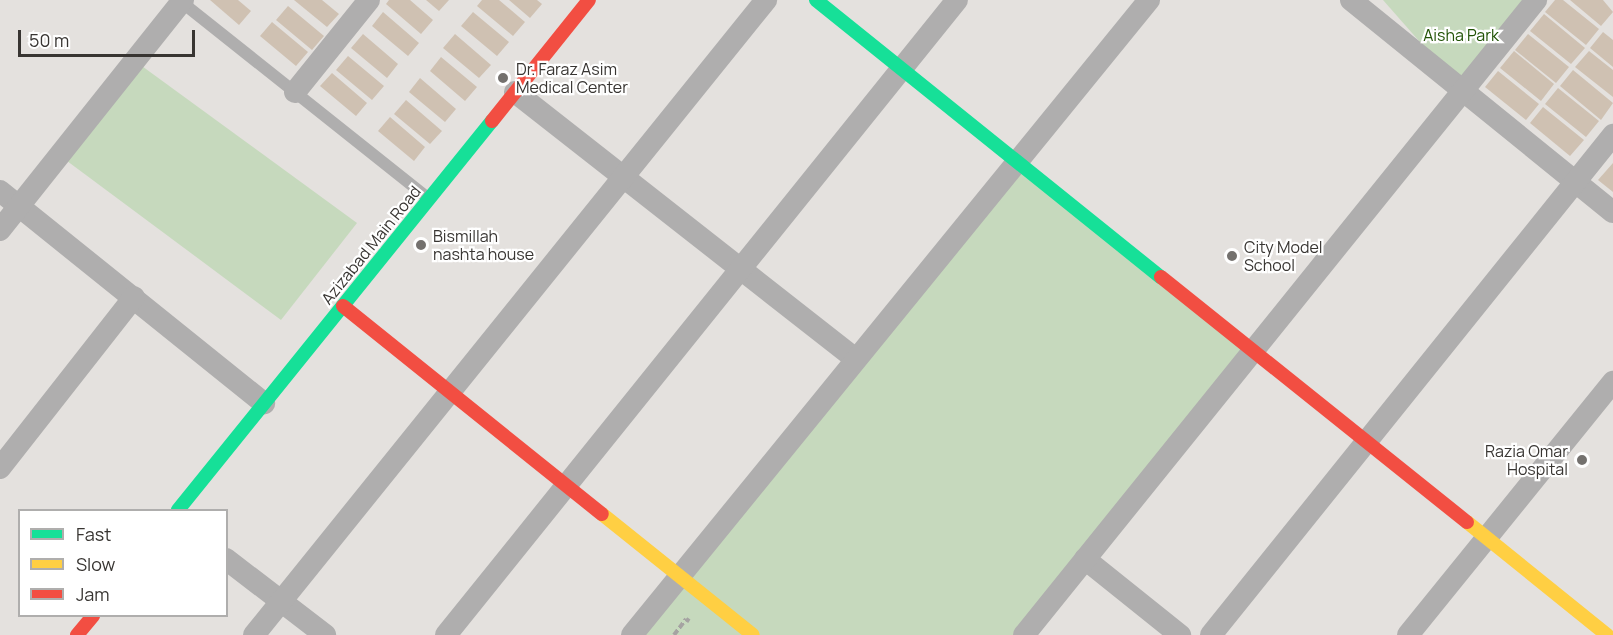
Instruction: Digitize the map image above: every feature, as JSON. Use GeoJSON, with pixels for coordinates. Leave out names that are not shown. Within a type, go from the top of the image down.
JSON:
{"type":"FeatureCollection","features":[{"type":"Feature","properties":{"kind":"street"},"geometry":{"type":"LineString","coordinates":[[295,92],[369,0]]}},
{"type":"Feature","properties":{"kind":"street","name":"Azizabad Main Road"},"geometry":{"type":"LineString","coordinates":[[179,509],[589,0]]}},
{"type":"Feature","properties":{"kind":"street"},"geometry":{"type":"LineString","coordinates":[[254,635],[766,0]]}},
{"type":"Feature","properties":{"kind":"street"},"geometry":{"type":"LineString","coordinates":[[816,0],[1487,538],[1592,630]]}},
{"type":"Feature","properties":{"kind":"street"},"geometry":{"type":"LineString","coordinates":[[446,635],[957,0]]}},
{"type":"Feature","properties":{"kind":"street"},"geometry":{"type":"LineString","coordinates":[[632,635],[1149,0]]}},
{"type":"Feature","properties":{"kind":"street"},"geometry":{"type":"LineString","coordinates":[[1351,0],[1613,212]]}},
{"type":"Feature","properties":{"kind":"street"},"geometry":{"type":"LineString","coordinates":[[1024,635],[1536,0]]}},
{"type":"Feature","properties":{"kind":"street"},"geometry":{"type":"LineString","coordinates":[[0,230],[181,1]]}},
{"type":"Feature","properties":{"kind":"street"},"geometry":{"type":"LineString","coordinates":[[515,92],[856,359]]}},
{"type":"Feature","properties":{"kind":"street"},"geometry":{"type":"LineString","coordinates":[[1211,635],[1613,135]]}},
{"type":"Feature","properties":{"kind":"street"},"geometry":{"type":"LineString","coordinates":[[0,191],[264,403]]}},
{"type":"Feature","properties":{"kind":"street"},"geometry":{"type":"LineString","coordinates":[[0,468],[134,297]]}},
{"type":"Feature","properties":{"kind":"street"},"geometry":{"type":"LineString","coordinates":[[343,306],[753,635]]}},
{"type":"Feature","properties":{"kind":"street"},"geometry":{"type":"LineString","coordinates":[[1408,635],[1613,381]]}},
{"type":"Feature","properties":{"kind":"street"},"geometry":{"type":"LineString","coordinates":[[1086,559],[1180,635]]}},
{"type":"Feature","properties":{"kind":"street"},"geometry":{"type":"LineString","coordinates":[[228,561],[325,635]]}},
{"type":"Feature","properties":{"kind":"street"},"geometry":{"type":"LineString","coordinates":[[77,635],[91,617]]}},
{"type":"Feature","properties":{"kind":"lane"},"geometry":{"type":"LineString","coordinates":[[181,1],[429,199]]}},
{"type":"Feature","properties":{"kind":"path"},"geometry":{"type":"LineString","coordinates":[[674,635],[687,620]]}},
{"type":"Feature","properties":{"kind":"green space","name":"Aisha Park"},"geometry":{"type":"Polygon","coordinates":[[[1383,0],[1536,0],[1463,91],[1383,0]]]}},
{"type":"Feature","properties":{"kind":"green space"},"geometry":{"type":"Polygon","coordinates":[[[135,61],[357,223],[281,320],[59,155],[135,61]]]}},
{"type":"Feature","properties":{"kind":"green space"},"geometry":{"type":"Polygon","coordinates":[[[1017,161],[1253,351],[1024,635],[632,635],[1017,161]]]}},
{"type":"Feature","properties":{"kind":"building"},"geometry":{"type":"Polygon","coordinates":[[[210,0],[238,0],[251,11],[239,25],[210,0]]]}},
{"type":"Feature","properties":{"kind":"building"},"geometry":{"type":"Polygon","coordinates":[[[294,0],[322,0],[339,14],[327,27],[294,0]]]}},
{"type":"Feature","properties":{"kind":"building"},"geometry":{"type":"Polygon","coordinates":[[[389,0],[410,0],[433,20],[421,34],[386,4],[389,0]]]}},
{"type":"Feature","properties":{"kind":"building"},"geometry":{"type":"Polygon","coordinates":[[[426,0],[449,0],[439,11],[426,0]]]}},
{"type":"Feature","properties":{"kind":"building"},"geometry":{"type":"Polygon","coordinates":[[[482,0],[499,0],[525,22],[513,36],[477,6],[482,0]]]}},
{"type":"Feature","properties":{"kind":"building"},"geometry":{"type":"Polygon","coordinates":[[[509,0],[537,0],[542,4],[530,18],[509,0]]]}},
{"type":"Feature","properties":{"kind":"building"},"geometry":{"type":"Polygon","coordinates":[[[1555,0],[1563,0],[1599,29],[1586,45],[1545,12],[1555,0]]]}},
{"type":"Feature","properties":{"kind":"building"},"geometry":{"type":"Polygon","coordinates":[[[1570,0],[1603,0],[1613,12],[1601,26],[1570,0]]]}},
{"type":"Feature","properties":{"kind":"building"},"geometry":{"type":"Polygon","coordinates":[[[288,6],[324,36],[312,50],[276,20],[288,6]]]}},
{"type":"Feature","properties":{"kind":"building"},"geometry":{"type":"Polygon","coordinates":[[[383,12],[419,43],[408,56],[372,26],[383,12]]]}},
{"type":"Feature","properties":{"kind":"building"},"geometry":{"type":"Polygon","coordinates":[[[473,12],[509,42],[497,56],[461,26],[473,12]]]}},
{"type":"Feature","properties":{"kind":"building"},"geometry":{"type":"Polygon","coordinates":[[[1544,14],[1585,48],[1571,64],[1530,31],[1544,14]]]}},
{"type":"Feature","properties":{"kind":"building"},"geometry":{"type":"Polygon","coordinates":[[[272,22],[308,52],[296,66],[260,36],[272,22]]]}},
{"type":"Feature","properties":{"kind":"building"},"geometry":{"type":"Polygon","coordinates":[[[1603,32],[1613,40],[1613,67],[1590,48],[1603,32]]]}},
{"type":"Feature","properties":{"kind":"building"},"geometry":{"type":"Polygon","coordinates":[[[363,34],[398,64],[387,78],[351,48],[363,34]]]}},
{"type":"Feature","properties":{"kind":"building"},"geometry":{"type":"Polygon","coordinates":[[[455,34],[491,65],[479,78],[443,48],[455,34]]]}},
{"type":"Feature","properties":{"kind":"building"},"geometry":{"type":"Polygon","coordinates":[[[1528,34],[1569,67],[1556,83],[1515,50],[1528,34]]]}},
{"type":"Feature","properties":{"kind":"building"},"geometry":{"type":"Polygon","coordinates":[[[1514,51],[1554,84],[1541,101],[1500,68],[1514,51]]]}},
{"type":"Feature","properties":{"kind":"building"},"geometry":{"type":"Polygon","coordinates":[[[1589,51],[1613,70],[1613,97],[1575,67],[1589,51]]]}},
{"type":"Feature","properties":{"kind":"building"},"geometry":{"type":"Polygon","coordinates":[[[348,56],[384,86],[372,100],[336,70],[348,56]]]}},
{"type":"Feature","properties":{"kind":"building"},"geometry":{"type":"Polygon","coordinates":[[[441,57],[477,87],[465,101],[430,71],[441,57]]]}},
{"type":"Feature","properties":{"kind":"building"},"geometry":{"type":"Polygon","coordinates":[[[1573,70],[1613,103],[1601,120],[1560,86],[1573,70]]]}},
{"type":"Feature","properties":{"kind":"building"},"geometry":{"type":"Polygon","coordinates":[[[1498,71],[1539,104],[1526,120],[1485,87],[1498,71]]]}},
{"type":"Feature","properties":{"kind":"building"},"geometry":{"type":"Polygon","coordinates":[[[332,73],[367,103],[356,116],[320,86],[332,73]]]}},
{"type":"Feature","properties":{"kind":"building"},"geometry":{"type":"Polygon","coordinates":[[[420,78],[456,109],[445,122],[409,92],[420,78]]]}},
{"type":"Feature","properties":{"kind":"building"},"geometry":{"type":"Polygon","coordinates":[[[1558,88],[1599,121],[1586,137],[1545,104],[1558,88]]]}},
{"type":"Feature","properties":{"kind":"building"},"geometry":{"type":"Polygon","coordinates":[[[406,100],[442,131],[430,144],[394,114],[406,100]]]}},
{"type":"Feature","properties":{"kind":"building"},"geometry":{"type":"Polygon","coordinates":[[[1543,107],[1584,140],[1570,156],[1530,123],[1543,107]]]}},
{"type":"Feature","properties":{"kind":"building"},"geometry":{"type":"Polygon","coordinates":[[[390,117],[425,147],[414,161],[378,131],[390,117]]]}},
{"type":"Feature","properties":{"kind":"building"},"geometry":{"type":"Polygon","coordinates":[[[1613,163],[1613,192],[1598,180],[1613,163]]]}},
{"type":"Feature","properties":{"kind":"traffic: fast"},"geometry":{"type":"LineString","coordinates":[[816,0],[1161,277]]}},
{"type":"Feature","properties":{"kind":"traffic: fast"},"geometry":{"type":"LineString","coordinates":[[179,509],[492,121]]}},
{"type":"Feature","properties":{"kind":"traffic: slow"},"geometry":{"type":"LineString","coordinates":[[602,514],[753,635]]}},
{"type":"Feature","properties":{"kind":"traffic: slow"},"geometry":{"type":"LineString","coordinates":[[1467,522],[1607,635]]}},
{"type":"Feature","properties":{"kind":"traffic: jam"},"geometry":{"type":"LineString","coordinates":[[492,121],[589,0]]}},
{"type":"Feature","properties":{"kind":"traffic: jam"},"geometry":{"type":"LineString","coordinates":[[1161,277],[1467,522]]}},
{"type":"Feature","properties":{"kind":"traffic: jam"},"geometry":{"type":"LineString","coordinates":[[343,306],[602,514]]}},
{"type":"Feature","properties":{"kind":"traffic: jam"},"geometry":{"type":"LineString","coordinates":[[77,635],[92,617]]}},
{"type":"Feature","properties":{"kind":"place","name":"Dr. Faraz Asim Medical Center"},"geometry":{"type":"Point","coordinates":[503,78]}},
{"type":"Feature","properties":{"kind":"place","name":"Bismillah nashta house"},"geometry":{"type":"Point","coordinates":[421,245]}},
{"type":"Feature","properties":{"kind":"place","name":"City Model School"},"geometry":{"type":"Point","coordinates":[1232,256]}},
{"type":"Feature","properties":{"kind":"place","name":"Razia Omar Hospital"},"geometry":{"type":"Point","coordinates":[1582,460]}}]}
